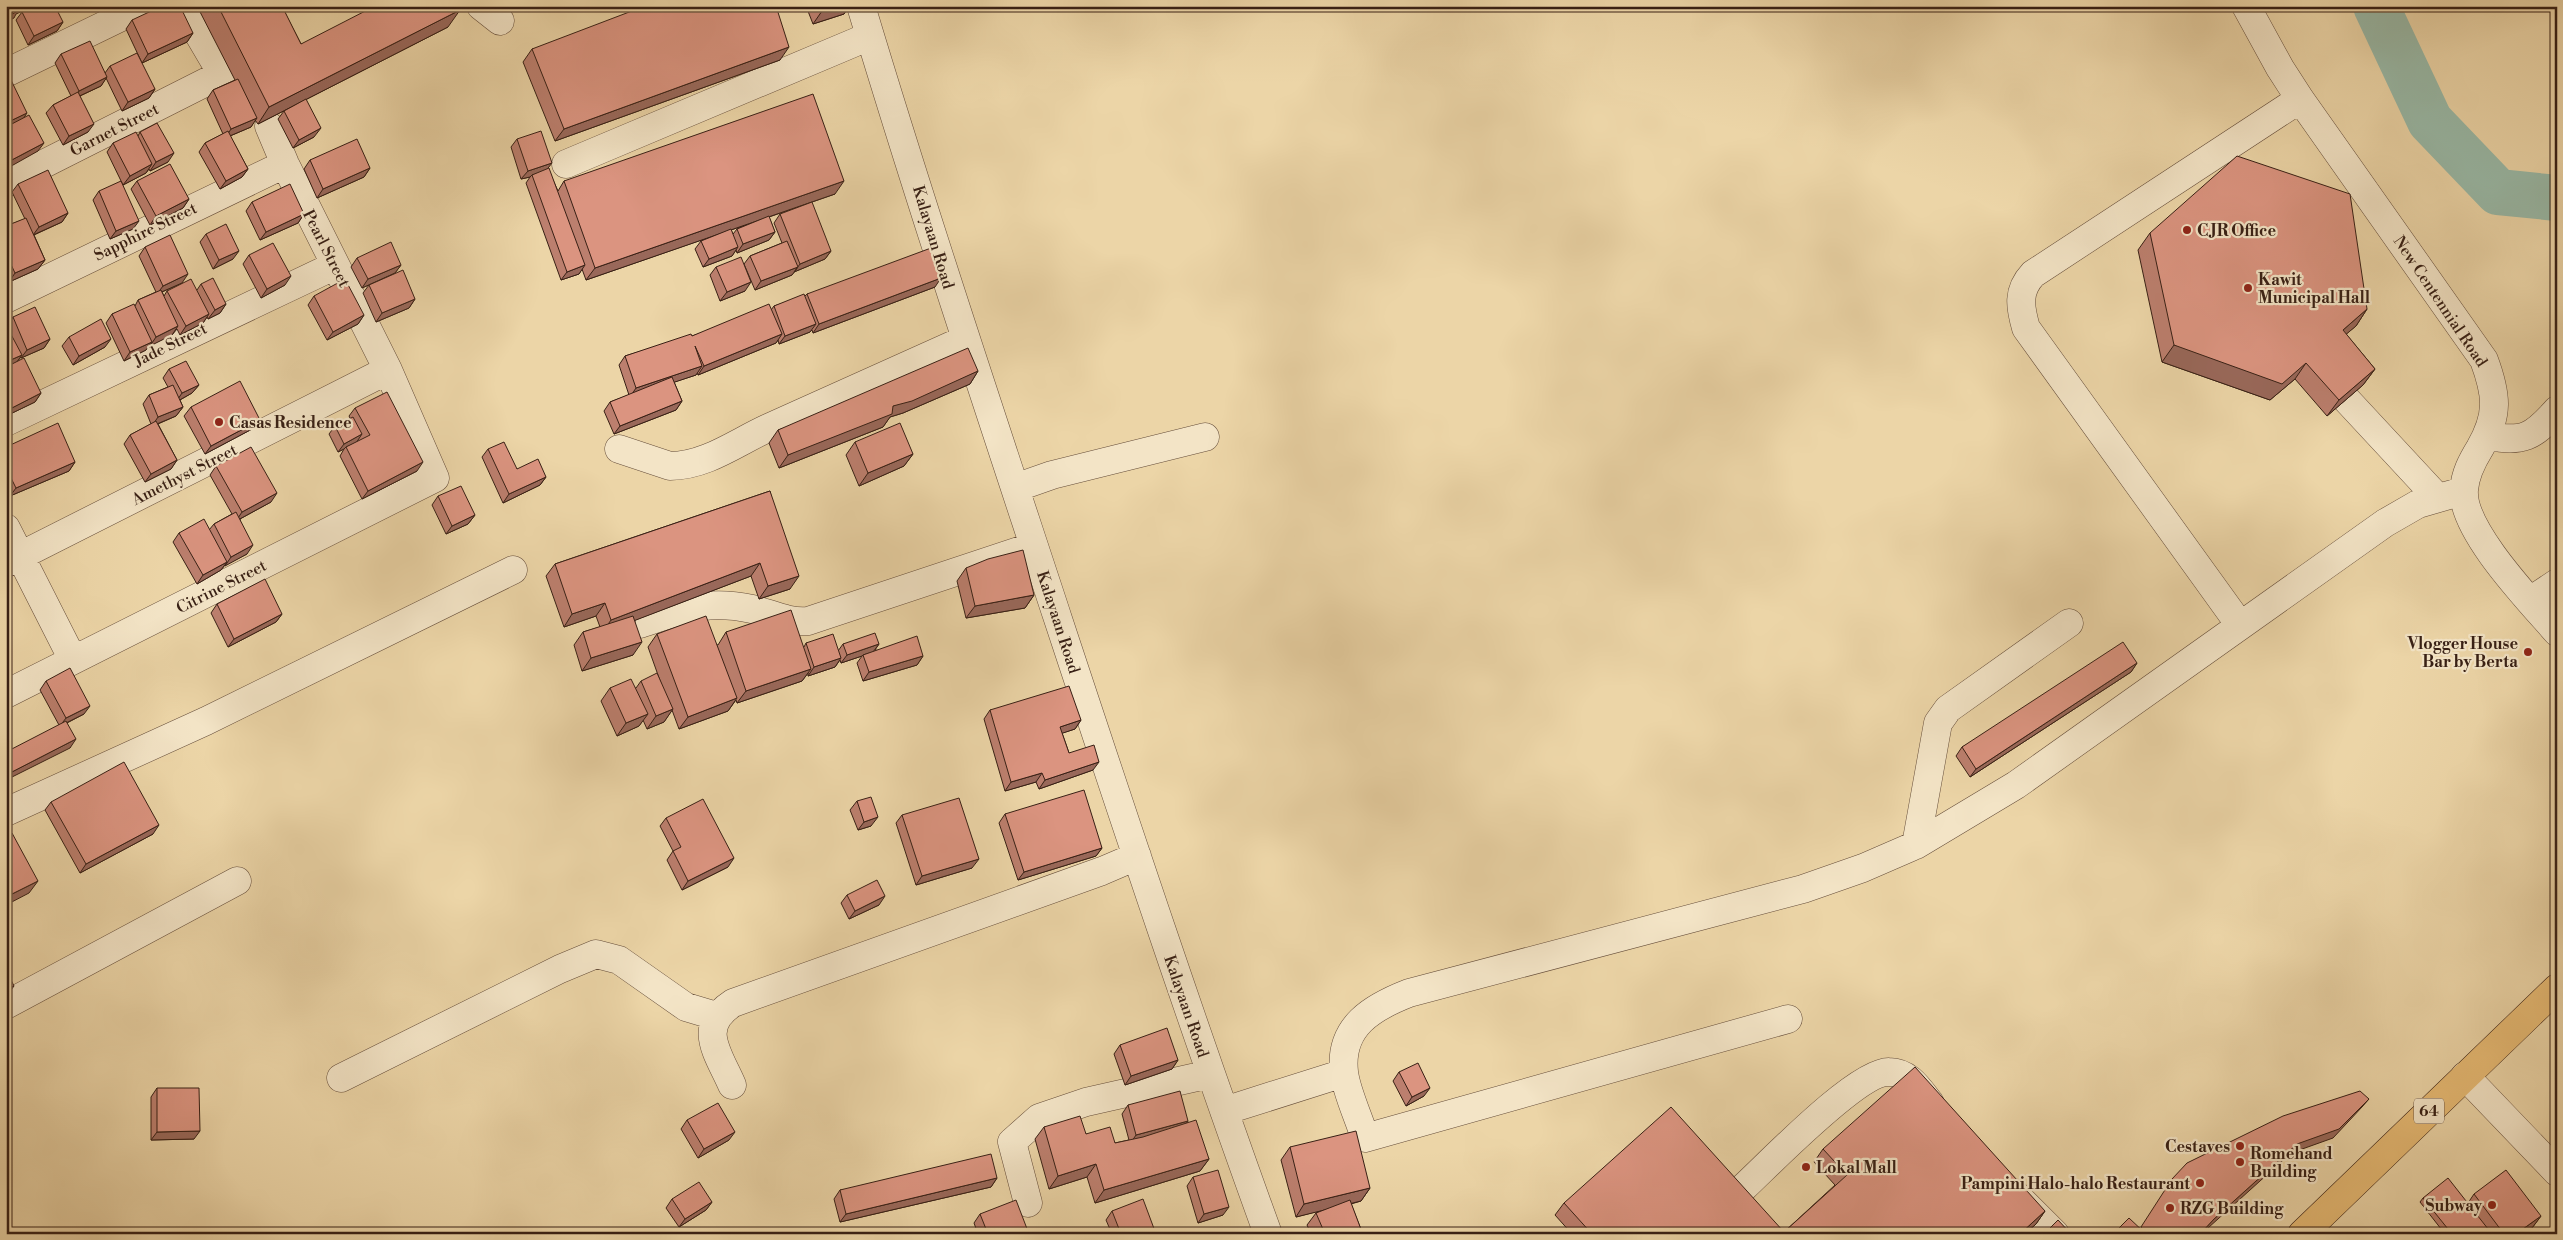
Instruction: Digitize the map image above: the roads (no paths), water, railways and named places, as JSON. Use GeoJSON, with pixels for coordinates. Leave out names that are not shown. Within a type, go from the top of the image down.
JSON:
{"type":"FeatureCollection","features":[{"type":"Feature","properties":{"kind":"main road","name":"64"},"geometry":{"type":"LineString","coordinates":[[2302,1234],[2557,988]]}},
{"type":"Feature","properties":{"kind":"street"},"geometry":{"type":"LineString","coordinates":[[6,73],[144,6]]}},
{"type":"Feature","properties":{"kind":"street","name":"Garnet Street"},"geometry":{"type":"LineString","coordinates":[[6,183],[222,74],[182,6]]}},
{"type":"Feature","properties":{"kind":"street","name":"Kalayaan Road"},"geometry":{"type":"LineString","coordinates":[[861,6],[966,339],[1136,856],[1210,1074],[1268,1234]]}},
{"type":"Feature","properties":{"kind":"street","name":"New Centennial Road"},"geometry":{"type":"LineString","coordinates":[[2246,6],[2280,68],[2300,99],[2484,360],[2492,381],[2495,400],[2494,418],[2471,463],[2450,494]]}},
{"type":"Feature","properties":{"kind":"street"},"geometry":{"type":"LineString","coordinates":[[566,164],[870,36]]}},
{"type":"Feature","properties":{"kind":"street"},"geometry":{"type":"LineString","coordinates":[[2240,625],[2026,328],[2020,307],[2023,284],[2033,274],[2300,99]]}},
{"type":"Feature","properties":{"kind":"street","name":"Pearl Street"},"geometry":{"type":"LineString","coordinates":[[269,126],[334,266],[388,370],[435,478]]}},
{"type":"Feature","properties":{"kind":"street","name":"Sapphire Street"},"geometry":{"type":"LineString","coordinates":[[6,299],[285,164]]}},
{"type":"Feature","properties":{"kind":"street","name":"Jade Street"},"geometry":{"type":"LineString","coordinates":[[6,422],[334,266]]}},
{"type":"Feature","properties":{"kind":"street"},"geometry":{"type":"LineString","coordinates":[[619,449],[670,466],[679,466],[716,455],[766,429],[966,339]]}},
{"type":"Feature","properties":{"kind":"street","name":"Amethyst Street"},"geometry":{"type":"LineString","coordinates":[[14,560],[388,370]]}},
{"type":"Feature","properties":{"kind":"street"},"geometry":{"type":"LineString","coordinates":[[2332,384],[2450,494],[2465,505],[2475,530],[2530,601],[2557,632]]}},
{"type":"Feature","properties":{"kind":"street"},"geometry":{"type":"LineString","coordinates":[[2486,436],[2517,440],[2530,437],[2557,410]]}},
{"type":"Feature","properties":{"kind":"street"},"geometry":{"type":"LineString","coordinates":[[1015,488],[1052,476],[1205,437]]}},
{"type":"Feature","properties":{"kind":"street","name":"Citrine Street"},"geometry":{"type":"LineString","coordinates":[[6,694],[435,478]]}},
{"type":"Feature","properties":{"kind":"street"},"geometry":{"type":"LineString","coordinates":[[1788,1019],[1365,1138],[1344,1073],[1347,1042],[1356,1025],[1369,1011],[1387,1001],[1409,993],[1803,889],[1863,868],[1916,845],[2016,785],[2385,522],[2418,504],[2450,494]]}},
{"type":"Feature","properties":{"kind":"street"},"geometry":{"type":"LineString","coordinates":[[6,528],[14,560],[73,660]]}},
{"type":"Feature","properties":{"kind":"street"},"geometry":{"type":"LineString","coordinates":[[640,624],[697,605],[712,604],[753,609],[796,621],[808,621],[1034,546]]}},
{"type":"Feature","properties":{"kind":"street"},"geometry":{"type":"LineString","coordinates":[[6,812],[206,721],[513,570]]}},
{"type":"Feature","properties":{"kind":"street"},"geometry":{"type":"LineString","coordinates":[[2530,601],[2557,583]]}},
{"type":"Feature","properties":{"kind":"street"},"geometry":{"type":"LineString","coordinates":[[1916,845],[1938,723],[1948,709],[2069,623]]}},
{"type":"Feature","properties":{"kind":"street"},"geometry":{"type":"LineString","coordinates":[[732,1085],[713,1040],[712,1023],[716,1016],[733,1002],[1084,877],[1136,856]]}},
{"type":"Feature","properties":{"kind":"street"},"geometry":{"type":"LineString","coordinates":[[6,1005],[237,881]]}},
{"type":"Feature","properties":{"kind":"street"},"geometry":{"type":"LineString","coordinates":[[340,1078],[560,969],[596,954],[619,960],[686,1007],[716,1016]]}},
{"type":"Feature","properties":{"kind":"street"},"geometry":{"type":"LineString","coordinates":[[1744,1187],[1852,1088],[1880,1073],[1889,1072],[1906,1076],[1950,1124]]}},
{"type":"Feature","properties":{"kind":"street"},"geometry":{"type":"LineString","coordinates":[[1224,1111],[1344,1073]]}},
{"type":"Feature","properties":{"kind":"street"},"geometry":{"type":"LineString","coordinates":[[1028,1203],[1012,1142],[1039,1118],[1086,1102],[1210,1074]]}},
{"type":"Feature","properties":{"kind":"street"},"geometry":{"type":"LineString","coordinates":[[2465,1076],[2557,1172]]}},
{"type":"Feature","properties":{"kind":"street"},"geometry":{"type":"LineString","coordinates":[[1994,1172],[2055,1234]]}},
{"type":"Feature","properties":{"kind":"waterway"},"geometry":{"type":"LineString","coordinates":[[2376,6],[2430,121],[2498,192],[2557,198]]}},
{"type":"Feature","properties":{"kind":"place","name":"CJR Office"},"geometry":{"type":"Point","coordinates":[2187,230]}},
{"type":"Feature","properties":{"kind":"place","name":"Kawit Municipal Hall"},"geometry":{"type":"Point","coordinates":[2248,288]}},
{"type":"Feature","properties":{"kind":"place","name":"Casas Residence"},"geometry":{"type":"Point","coordinates":[219,422]}},
{"type":"Feature","properties":{"kind":"place","name":"Vlogger House Bar by Berta"},"geometry":{"type":"Point","coordinates":[2528,652]}},
{"type":"Feature","properties":{"kind":"place","name":"Cestaves"},"geometry":{"type":"Point","coordinates":[2240,1146]}},
{"type":"Feature","properties":{"kind":"place","name":"Romehand Building"},"geometry":{"type":"Point","coordinates":[2240,1162]}},
{"type":"Feature","properties":{"kind":"place","name":"Lokal Mall"},"geometry":{"type":"Point","coordinates":[1806,1167]}},
{"type":"Feature","properties":{"kind":"place","name":"Pampini Halo-halo Restaurant"},"geometry":{"type":"Point","coordinates":[2200,1183]}},
{"type":"Feature","properties":{"kind":"place","name":"Subway"},"geometry":{"type":"Point","coordinates":[2492,1205]}},
{"type":"Feature","properties":{"kind":"place","name":"RZG Building"},"geometry":{"type":"Point","coordinates":[2170,1208]}}]}
